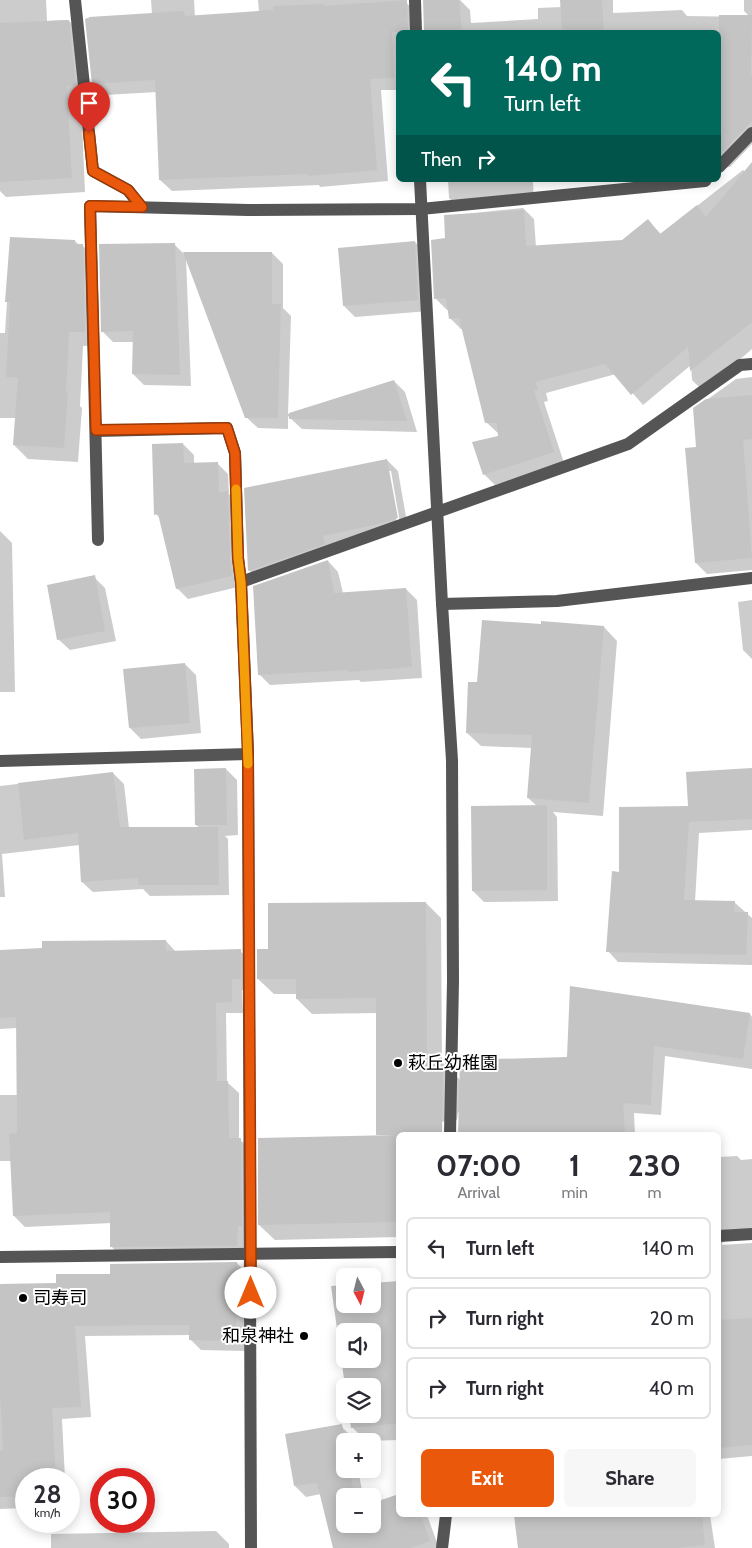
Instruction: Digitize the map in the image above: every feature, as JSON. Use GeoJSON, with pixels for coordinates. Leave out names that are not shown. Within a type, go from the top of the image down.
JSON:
{"type":"FeatureCollection","features":[{"type":"Feature","properties":{"kind":"street"},"geometry":{"type":"LineString","coordinates":[[76,0],[93,171],[128,190],[142,207]]}},
{"type":"Feature","properties":{"kind":"street"},"geometry":{"type":"LineString","coordinates":[[415,0],[416,30]]}},
{"type":"Feature","properties":{"kind":"street"},"geometry":{"type":"LineString","coordinates":[[721,165],[752,133]]}},
{"type":"Feature","properties":{"kind":"street"},"geometry":{"type":"LineString","coordinates":[[420,182],[452,760],[453,981],[450,1132]]}},
{"type":"Feature","properties":{"kind":"street"},"geometry":{"type":"LineString","coordinates":[[98,540],[90,206],[248,210],[421,209],[686,182]]}},
{"type":"Feature","properties":{"kind":"street"},"geometry":{"type":"LineString","coordinates":[[241,582],[628,444],[740,366],[752,364]]}},
{"type":"Feature","properties":{"kind":"street"},"geometry":{"type":"LineString","coordinates":[[96,430],[227,428],[235,453],[238,558],[241,582],[248,754],[251,1548]]}},
{"type":"Feature","properties":{"kind":"street"},"geometry":{"type":"LineString","coordinates":[[442,604],[557,601],[752,578]]}},
{"type":"Feature","properties":{"kind":"street"},"geometry":{"type":"LineString","coordinates":[[0,761],[248,754]]}},
{"type":"Feature","properties":{"kind":"street"},"geometry":{"type":"LineString","coordinates":[[721,1236],[752,1234]]}},
{"type":"Feature","properties":{"kind":"street"},"geometry":{"type":"LineString","coordinates":[[0,1257],[396,1252]]}},
{"type":"Feature","properties":{"kind":"street"},"geometry":{"type":"LineString","coordinates":[[442,1548],[446,1517]]}},
{"type":"Feature","properties":{"kind":"building"},"geometry":{"type":"Polygon","coordinates":[[[407,0],[408,30],[392,32],[394,78],[370,79],[377,170],[308,176],[307,174],[159,180],[155,80],[92,84],[85,19],[89,19],[89,17],[184,11],[185,16],[273,10],[273,6],[324,4],[324,6],[407,0]]]}},
{"type":"Feature","properties":{"kind":"building"},"geometry":{"type":"Polygon","coordinates":[[[423,0],[459,0],[462,30],[424,30],[423,0]]]}},
{"type":"Feature","properties":{"kind":"building"},"geometry":{"type":"Polygon","coordinates":[[[560,0],[602,0],[604,30],[562,30],[560,0]]]}},
{"type":"Feature","properties":{"kind":"building"},"geometry":{"type":"Polygon","coordinates":[[[719,15],[752,15],[752,121],[721,154],[721,30],[719,30],[719,15]]]}},
{"type":"Feature","properties":{"kind":"building"},"geometry":{"type":"Polygon","coordinates":[[[69,20],[76,85],[67,86],[72,178],[0,182],[0,23],[69,20]]]}},
{"type":"Feature","properties":{"kind":"building"},"geometry":{"type":"Polygon","coordinates":[[[752,162],[752,322],[690,371],[688,347],[631,395],[605,364],[535,382],[538,390],[534,391],[554,452],[483,475],[472,442],[498,436],[497,423],[485,423],[459,318],[449,319],[446,298],[434,299],[431,240],[445,238],[444,215],[524,210],[526,246],[622,240],[648,219],[660,234],[697,205],[706,217],[752,162]]]}},
{"type":"Feature","properties":{"kind":"building"},"geometry":{"type":"Polygon","coordinates":[[[10,237],[75,240],[75,244],[83,244],[85,332],[69,332],[66,393],[68,393],[64,448],[13,445],[18,378],[6,377],[10,302],[5,302],[10,237]]]}},
{"type":"Feature","properties":{"kind":"building"},"geometry":{"type":"Polygon","coordinates":[[[415,241],[418,300],[343,306],[338,248],[415,241]]]}},
{"type":"Feature","properties":{"kind":"building"},"geometry":{"type":"Polygon","coordinates":[[[175,243],[180,375],[132,374],[133,331],[101,332],[99,244],[175,243]]]}},
{"type":"Feature","properties":{"kind":"building"},"geometry":{"type":"Polygon","coordinates":[[[183,252],[272,252],[272,304],[281,304],[278,418],[245,418],[183,252]]]}},
{"type":"Feature","properties":{"kind":"building"},"geometry":{"type":"Polygon","coordinates":[[[394,380],[407,421],[289,419],[289,413],[394,380]]]}},
{"type":"Feature","properties":{"kind":"building"},"geometry":{"type":"Polygon","coordinates":[[[752,395],[752,439],[743,440],[752,558],[695,563],[685,448],[696,447],[693,408],[706,399],[752,395]]]}},
{"type":"Feature","properties":{"kind":"building"},"geometry":{"type":"Polygon","coordinates":[[[183,443],[184,463],[218,462],[219,493],[228,491],[232,576],[176,589],[158,514],[154,515],[152,444],[183,443]]]}},
{"type":"Feature","properties":{"kind":"building"},"geometry":{"type":"Polygon","coordinates":[[[387,459],[398,518],[323,536],[325,544],[248,571],[244,488],[387,459]]]}},
{"type":"Feature","properties":{"kind":"building"},"geometry":{"type":"Polygon","coordinates":[[[328,560],[334,593],[406,588],[412,667],[349,672],[348,670],[258,675],[253,586],[328,560]]]}},
{"type":"Feature","properties":{"kind":"building"},"geometry":{"type":"Polygon","coordinates":[[[95,575],[105,631],[57,640],[47,585],[95,575]]]}},
{"type":"Feature","properties":{"kind":"building"},"geometry":{"type":"Polygon","coordinates":[[[482,620],[541,624],[541,621],[604,626],[589,803],[527,798],[532,735],[466,733],[468,682],[477,682],[482,620]]]}},
{"type":"Feature","properties":{"kind":"building"},"geometry":{"type":"Polygon","coordinates":[[[185,663],[190,723],[129,728],[123,669],[185,663]]]}},
{"type":"Feature","properties":{"kind":"building"},"geometry":{"type":"Polygon","coordinates":[[[226,768],[227,825],[195,825],[194,769],[226,768]]]}},
{"type":"Feature","properties":{"kind":"building"},"geometry":{"type":"Polygon","coordinates":[[[752,768],[752,819],[689,822],[684,900],[735,901],[734,912],[748,912],[746,955],[606,952],[612,871],[619,872],[619,807],[688,806],[686,772],[752,768]]]}},
{"type":"Feature","properties":{"kind":"building"},"geometry":{"type":"Polygon","coordinates":[[[113,772],[120,827],[218,827],[219,885],[138,885],[138,878],[81,882],[78,833],[24,840],[18,783],[113,772]]]}},
{"type":"Feature","properties":{"kind":"building"},"geometry":{"type":"Polygon","coordinates":[[[547,805],[547,890],[472,891],[471,806],[547,805]]]}},
{"type":"Feature","properties":{"kind":"building"},"geometry":{"type":"Polygon","coordinates":[[[426,902],[427,1062],[443,1061],[442,1132],[396,1132],[396,1135],[376,1135],[376,998],[296,999],[296,979],[257,979],[257,949],[268,949],[268,903],[426,902]]]}},
{"type":"Feature","properties":{"kind":"building"},"geometry":{"type":"Polygon","coordinates":[[[166,940],[166,951],[241,949],[241,979],[232,979],[232,1002],[216,1003],[217,1081],[228,1081],[229,1138],[241,1138],[242,1226],[238,1226],[237,1246],[110,1247],[110,1212],[13,1216],[9,1134],[17,1133],[16,1017],[0,1018],[0,950],[42,948],[42,941],[166,940]]]}},
{"type":"Feature","properties":{"kind":"building"},"geometry":{"type":"Polygon","coordinates":[[[570,986],[750,1013],[743,1059],[654,1046],[651,1105],[623,1103],[625,1132],[458,1132],[460,1060],[567,1057],[570,986]]]}},
{"type":"Feature","properties":{"kind":"building"},"geometry":{"type":"Polygon","coordinates":[[[396,1135],[396,1222],[258,1225],[258,1138],[396,1135]]]}},
{"type":"Feature","properties":{"kind":"building"},"geometry":{"type":"Polygon","coordinates":[[[237,1262],[236,1341],[189,1340],[189,1325],[75,1326],[81,1407],[52,1408],[55,1468],[15,1468],[15,1496],[0,1497],[0,1450],[3,1450],[0,1394],[0,1284],[56,1283],[56,1274],[110,1274],[110,1264],[237,1262]]]}},
{"type":"Feature","properties":{"kind":"building"},"geometry":{"type":"Polygon","coordinates":[[[396,1281],[396,1423],[351,1428],[350,1423],[381,1423],[381,1378],[344,1378],[342,1368],[381,1368],[381,1323],[336,1323],[331,1286],[336,1286],[336,1313],[381,1313],[381,1282],[396,1281]]]}},
{"type":"Feature","properties":{"kind":"building"},"geometry":{"type":"Polygon","coordinates":[[[752,1318],[752,1445],[721,1448],[721,1320],[752,1318]]]}},
{"type":"Feature","properties":{"kind":"building"},"geometry":{"type":"Polygon","coordinates":[[[342,1424],[344,1433],[336,1433],[336,1478],[351,1478],[353,1488],[336,1488],[336,1533],[381,1533],[381,1500],[396,1495],[396,1517],[422,1517],[430,1541],[411,1548],[333,1548],[317,1483],[294,1486],[285,1434],[342,1424]]]}},
{"type":"Feature","properties":{"kind":"building"},"geometry":{"type":"Polygon","coordinates":[[[514,1517],[702,1517],[705,1545],[677,1548],[518,1548],[514,1517]]]}},
{"type":"Feature","properties":{"kind":"slow traffic"},"geometry":{"type":"LineString","coordinates":[[236,489],[248,764]]}},
{"type":"Feature","properties":{"kind":"place","name":"萩丘幼稚園"},"geometry":{"type":"Point","coordinates":[398,1063]}},
{"type":"Feature","properties":{"kind":"place","name":"司寿司"},"geometry":{"type":"Point","coordinates":[23,1298]}},
{"type":"Feature","properties":{"kind":"place","name":"和泉神社"},"geometry":{"type":"Point","coordinates":[304,1336]}},
{"type":"Feature","properties":{"kind":"route"},"geometry":{"type":"LineString","coordinates":[[89,133],[93,171],[128,190],[142,207],[90,206],[96,430],[227,428],[235,453],[238,558],[241,582],[248,754],[251,1293]]}}]}
